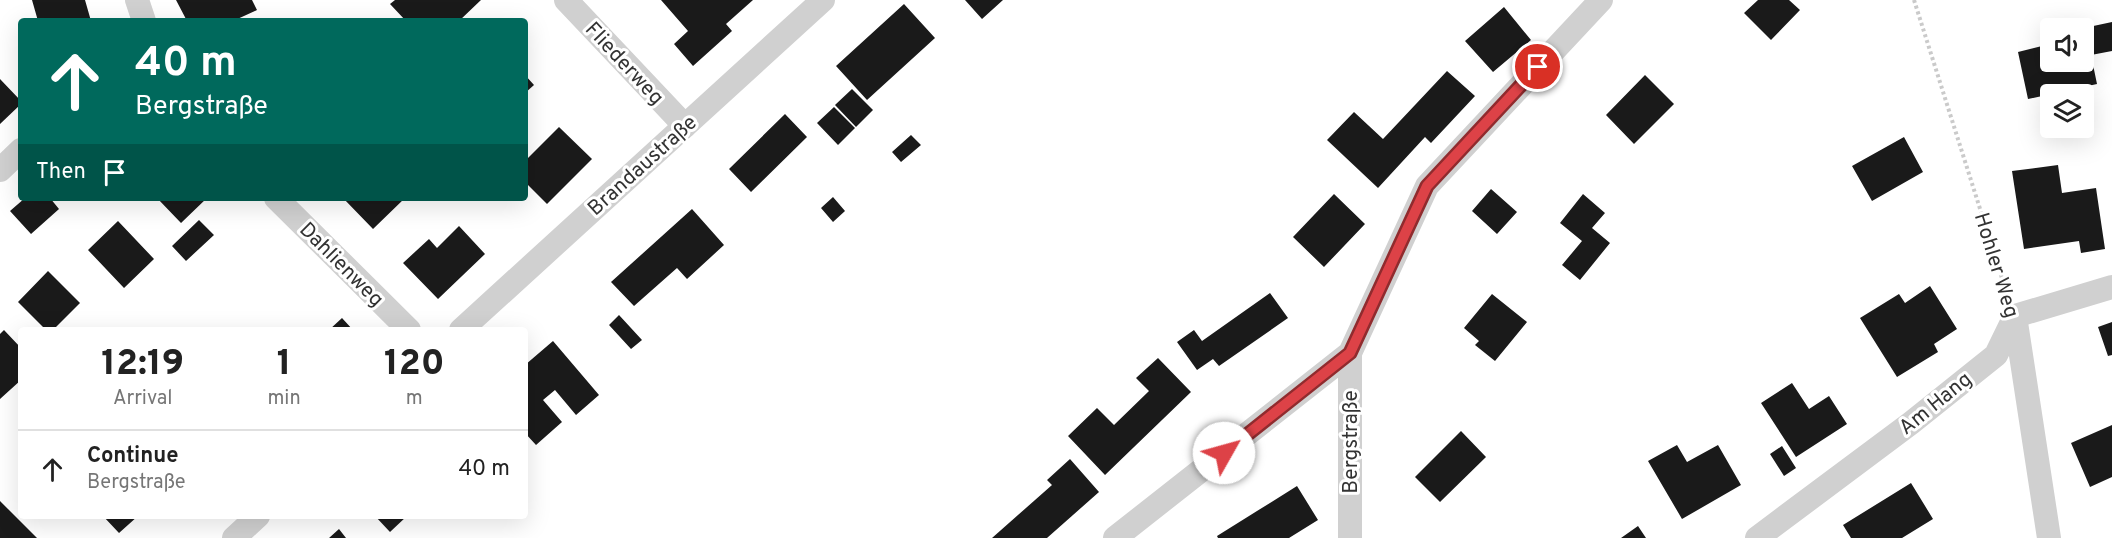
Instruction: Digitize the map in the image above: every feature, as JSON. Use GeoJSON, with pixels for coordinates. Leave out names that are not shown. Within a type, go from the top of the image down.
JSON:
{"type":"FeatureCollection","features":[{"type":"Feature","properties":{"kind":"street"},"geometry":{"type":"LineString","coordinates":[[137,0],[143,18]]}},
{"type":"Feature","properties":{"kind":"street","name":"Fliederweg"},"geometry":{"type":"LineString","coordinates":[[566,0],[685,126]]}},
{"type":"Feature","properties":{"kind":"street","name":"Brandaustraße"},"geometry":{"type":"LineString","coordinates":[[464,327],[823,0]]}},
{"type":"Feature","properties":{"kind":"street","name":"Bergstraße"},"geometry":{"type":"LineString","coordinates":[[1350,538],[1350,353],[1427,186],[1601,0]]}},
{"type":"Feature","properties":{"kind":"street"},"geometry":{"type":"LineString","coordinates":[[0,170],[18,153]]}},
{"type":"Feature","properties":{"kind":"street","name":"Dahlienweg"},"geometry":{"type":"LineString","coordinates":[[279,201],[406,327]]}},
{"type":"Feature","properties":{"kind":"street"},"geometry":{"type":"LineString","coordinates":[[2015,316],[2112,287]]}},
{"type":"Feature","properties":{"kind":"street","name":"Am Hang"},"geometry":{"type":"LineString","coordinates":[[1757,538],[1911,423],[1996,355],[2015,316]]}},
{"type":"Feature","properties":{"kind":"street","name":"Hohler Weg"},"geometry":{"type":"LineString","coordinates":[[2015,316],[2049,538]]}},
{"type":"Feature","properties":{"kind":"street"},"geometry":{"type":"LineString","coordinates":[[1115,538],[1350,353]]}},
{"type":"Feature","properties":{"kind":"street"},"geometry":{"type":"LineString","coordinates":[[234,538],[255,519]]}},
{"type":"Feature","properties":{"kind":"path","name":"Hohler Weg"},"geometry":{"type":"LineString","coordinates":[[1914,0],[2015,316]]}},
{"type":"Feature","properties":{"kind":"building"},"geometry":{"type":"Polygon","coordinates":[[[32,0],[85,0],[90,18],[37,18],[32,0]]]}},
{"type":"Feature","properties":{"kind":"building"},"geometry":{"type":"Polygon","coordinates":[[[176,0],[252,0],[257,10],[240,18],[185,18],[176,0]]]}},
{"type":"Feature","properties":{"kind":"building"},"geometry":{"type":"Polygon","coordinates":[[[395,0],[481,0],[462,18],[403,18],[390,4],[395,0]]]}},
{"type":"Feature","properties":{"kind":"building"},"geometry":{"type":"Polygon","coordinates":[[[661,0],[753,0],[726,24],[732,31],[693,66],[674,44],[688,31],[661,0]]]}},
{"type":"Feature","properties":{"kind":"building"},"geometry":{"type":"Polygon","coordinates":[[[965,0],[1003,0],[982,19],[965,0]]]}},
{"type":"Feature","properties":{"kind":"building"},"geometry":{"type":"Polygon","coordinates":[[[1758,0],[1789,0],[1800,10],[1771,40],[1744,13],[1758,0]]]}},
{"type":"Feature","properties":{"kind":"building"},"geometry":{"type":"Polygon","coordinates":[[[904,4],[935,38],[867,100],[836,66],[904,4]]]}},
{"type":"Feature","properties":{"kind":"building"},"geometry":{"type":"Polygon","coordinates":[[[1504,7],[1531,40],[1493,72],[1465,41],[1504,7]]]}},
{"type":"Feature","properties":{"kind":"building"},"geometry":{"type":"Polygon","coordinates":[[[2112,22],[2112,51],[2094,54],[2094,26],[2112,22]]]}},
{"type":"Feature","properties":{"kind":"building"},"geometry":{"type":"Polygon","coordinates":[[[2040,46],[2040,72],[2094,72],[2094,70],[2097,84],[2040,84],[2040,96],[2028,99],[2018,52],[2040,46]]]}},
{"type":"Feature","properties":{"kind":"building"},"geometry":{"type":"Polygon","coordinates":[[[1447,71],[1475,96],[1431,143],[1425,137],[1378,188],[1327,140],[1354,112],[1383,139],[1447,71]]]}},
{"type":"Feature","properties":{"kind":"building"},"geometry":{"type":"Polygon","coordinates":[[[1645,75],[1674,104],[1634,144],[1606,115],[1645,75]]]}},
{"type":"Feature","properties":{"kind":"building"},"geometry":{"type":"Polygon","coordinates":[[[528,78],[534,85],[528,90],[528,78]]]}},
{"type":"Feature","properties":{"kind":"building"},"geometry":{"type":"Polygon","coordinates":[[[0,79],[18,98],[18,107],[0,124],[0,79]]]}},
{"type":"Feature","properties":{"kind":"building"},"geometry":{"type":"Polygon","coordinates":[[[852,89],[873,110],[856,127],[835,105],[852,89]]]}},
{"type":"Feature","properties":{"kind":"building"},"geometry":{"type":"Polygon","coordinates":[[[834,107],[855,128],[838,145],[817,123],[834,107]]]}},
{"type":"Feature","properties":{"kind":"building"},"geometry":{"type":"Polygon","coordinates":[[[785,114],[807,137],[751,192],[729,169],[785,114]]]}},
{"type":"Feature","properties":{"kind":"building"},"geometry":{"type":"Polygon","coordinates":[[[559,127],[592,159],[547,204],[528,185],[528,158],[559,127]]]}},
{"type":"Feature","properties":{"kind":"building"},"geometry":{"type":"Polygon","coordinates":[[[911,135],[921,145],[901,162],[892,152],[911,135]]]}},
{"type":"Feature","properties":{"kind":"building"},"geometry":{"type":"Polygon","coordinates":[[[1904,137],[1923,172],[1872,201],[1852,166],[1904,137]]]}},
{"type":"Feature","properties":{"kind":"building"},"geometry":{"type":"Polygon","coordinates":[[[2058,165],[2062,193],[2096,188],[2105,249],[2081,253],[2079,241],[2024,249],[2012,171],[2058,165]]]}},
{"type":"Feature","properties":{"kind":"building"},"geometry":{"type":"Polygon","coordinates":[[[1491,189],[1517,212],[1497,234],[1472,211],[1491,189]]]}},
{"type":"Feature","properties":{"kind":"building"},"geometry":{"type":"Polygon","coordinates":[[[1334,194],[1365,224],[1324,267],[1293,237],[1334,194]]]}},
{"type":"Feature","properties":{"kind":"building"},"geometry":{"type":"Polygon","coordinates":[[[1583,194],[1605,213],[1592,228],[1610,243],[1580,280],[1562,265],[1582,241],[1560,223],[1583,194]]]}},
{"type":"Feature","properties":{"kind":"building"},"geometry":{"type":"Polygon","coordinates":[[[833,197],[845,211],[833,222],[821,208],[833,197]]]}},
{"type":"Feature","properties":{"kind":"building"},"geometry":{"type":"Polygon","coordinates":[[[22,201],[52,201],[59,209],[31,234],[10,211],[22,201]]]}},
{"type":"Feature","properties":{"kind":"building"},"geometry":{"type":"Polygon","coordinates":[[[160,201],[204,201],[181,223],[160,201]]]}},
{"type":"Feature","properties":{"kind":"building"},"geometry":{"type":"Polygon","coordinates":[[[346,201],[402,201],[373,229],[346,201]]]}},
{"type":"Feature","properties":{"kind":"building"},"geometry":{"type":"Polygon","coordinates":[[[692,209],[724,245],[687,279],[677,268],[634,306],[611,282],[692,209]]]}},
{"type":"Feature","properties":{"kind":"building"},"geometry":{"type":"Polygon","coordinates":[[[199,220],[214,235],[186,261],[172,246],[199,220]]]}},
{"type":"Feature","properties":{"kind":"building"},"geometry":{"type":"Polygon","coordinates":[[[118,221],[154,259],[124,288],[88,250],[118,221]]]}},
{"type":"Feature","properties":{"kind":"building"},"geometry":{"type":"Polygon","coordinates":[[[459,226],[485,254],[438,299],[403,263],[429,239],[437,248],[459,226]]]}},
{"type":"Feature","properties":{"kind":"building"},"geometry":{"type":"Polygon","coordinates":[[[48,271],[80,303],[56,327],[43,327],[18,302],[48,271]]]}},
{"type":"Feature","properties":{"kind":"building"},"geometry":{"type":"Polygon","coordinates":[[[1930,286],[1957,329],[1934,344],[1938,352],[1897,377],[1860,318],[1899,294],[1905,303],[1930,286]]]}},
{"type":"Feature","properties":{"kind":"building"},"geometry":{"type":"Polygon","coordinates":[[[1270,293],[1288,318],[1219,366],[1213,359],[1197,370],[1177,342],[1194,330],[1202,341],[1270,293]]]}},
{"type":"Feature","properties":{"kind":"building"},"geometry":{"type":"Polygon","coordinates":[[[1492,294],[1527,322],[1495,361],[1475,345],[1479,341],[1464,328],[1492,294]]]}},
{"type":"Feature","properties":{"kind":"building"},"geometry":{"type":"Polygon","coordinates":[[[619,315],[642,340],[631,349],[609,325],[619,315]]]}},
{"type":"Feature","properties":{"kind":"building"},"geometry":{"type":"Polygon","coordinates":[[[342,318],[350,327],[332,327],[342,318]]]}},
{"type":"Feature","properties":{"kind":"building"},"geometry":{"type":"Polygon","coordinates":[[[2112,322],[2112,355],[2108,356],[2098,327],[2112,322]]]}},
{"type":"Feature","properties":{"kind":"building"},"geometry":{"type":"Polygon","coordinates":[[[4,330],[18,345],[18,383],[0,399],[0,334],[4,330]]]}},
{"type":"Feature","properties":{"kind":"building"},"geometry":{"type":"Polygon","coordinates":[[[553,341],[599,395],[576,415],[555,390],[543,400],[562,422],[536,445],[528,436],[528,362],[553,341]]]}},
{"type":"Feature","properties":{"kind":"building"},"geometry":{"type":"Polygon","coordinates":[[[1158,358],[1191,392],[1105,475],[1068,436],[1097,408],[1114,425],[1149,391],[1136,378],[1158,358]]]}},
{"type":"Feature","properties":{"kind":"building"},"geometry":{"type":"Polygon","coordinates":[[[1792,383],[1809,409],[1829,396],[1847,424],[1796,457],[1761,403],[1792,383]]]}},
{"type":"Feature","properties":{"kind":"building"},"geometry":{"type":"Polygon","coordinates":[[[2112,425],[2112,477],[2090,487],[2071,443],[2112,425]]]}},
{"type":"Feature","properties":{"kind":"building"},"geometry":{"type":"Polygon","coordinates":[[[1461,431],[1486,457],[1440,502],[1415,477],[1461,431]]]}},
{"type":"Feature","properties":{"kind":"building"},"geometry":{"type":"Polygon","coordinates":[[[1677,445],[1687,462],[1718,445],[1741,485],[1682,519],[1648,461],[1677,445]]]}},
{"type":"Feature","properties":{"kind":"building"},"geometry":{"type":"Polygon","coordinates":[[[1782,446],[1796,468],[1784,476],[1770,454],[1782,446]]]}},
{"type":"Feature","properties":{"kind":"building"},"geometry":{"type":"Polygon","coordinates":[[[1070,459],[1099,492],[1047,538],[992,538],[1052,485],[1047,480],[1070,459]]]}},
{"type":"Feature","properties":{"kind":"building"},"geometry":{"type":"Polygon","coordinates":[[[1911,483],[1933,519],[1902,538],[1851,538],[1843,525],[1911,483]]]}},
{"type":"Feature","properties":{"kind":"building"},"geometry":{"type":"Polygon","coordinates":[[[1297,486],[1318,520],[1289,538],[1218,538],[1217,536],[1297,486]]]}},
{"type":"Feature","properties":{"kind":"building"},"geometry":{"type":"Polygon","coordinates":[[[0,501],[37,538],[0,538],[0,501]]]}},
{"type":"Feature","properties":{"kind":"building"},"geometry":{"type":"Polygon","coordinates":[[[106,519],[135,519],[119,533],[106,519]]]}},
{"type":"Feature","properties":{"kind":"building"},"geometry":{"type":"Polygon","coordinates":[[[378,519],[404,519],[390,532],[378,519]]]}},
{"type":"Feature","properties":{"kind":"building"},"geometry":{"type":"Polygon","coordinates":[[[1638,526],[1646,538],[1621,538],[1638,526]]]}},
{"type":"Feature","properties":{"kind":"building"},"geometry":{"type":"Polygon","coordinates":[[[339,529],[346,538],[329,538],[339,529]]]}},
{"type":"Feature","properties":{"kind":"route"},"geometry":{"type":"LineString","coordinates":[[1224,453],[1350,353],[1427,186],[1538,67]]}}]}
